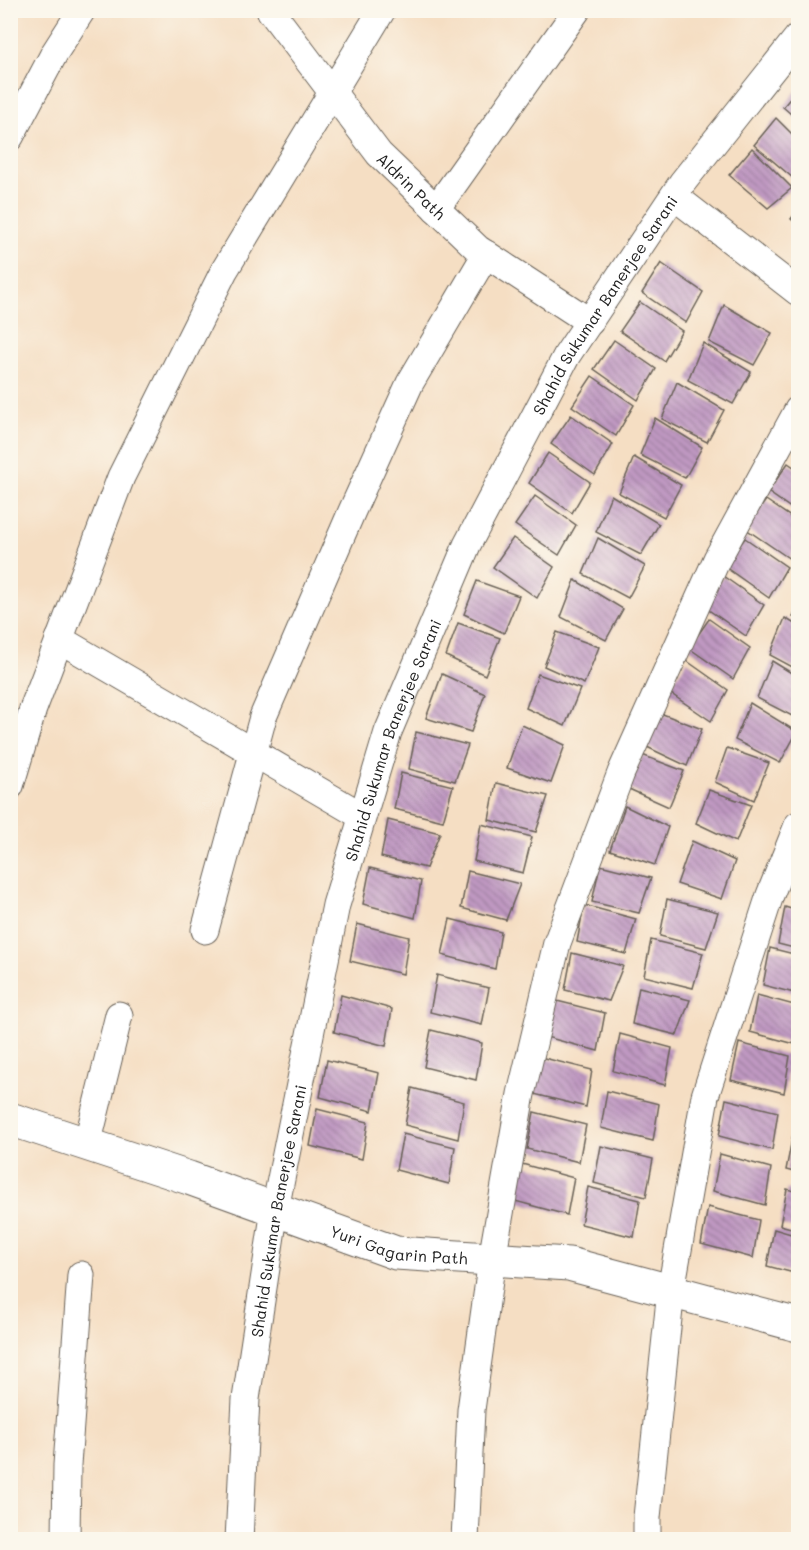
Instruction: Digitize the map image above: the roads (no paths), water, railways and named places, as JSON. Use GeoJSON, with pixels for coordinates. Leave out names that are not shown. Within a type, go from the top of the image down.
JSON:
{"type":"FeatureCollection","features":[{"type":"Feature","properties":{"kind":"street"},"geometry":{"type":"LineString","coordinates":[[10,137],[55,52],[82,10]]}},
{"type":"Feature","properties":{"kind":"street","name":"Aldrin Path"},"geometry":{"type":"LineString","coordinates":[[270,10],[379,154],[486,254],[590,321]]}},
{"type":"Feature","properties":{"kind":"street"},"geometry":{"type":"LineString","coordinates":[[10,786],[33,709],[121,477],[224,271],[382,10]]}},
{"type":"Feature","properties":{"kind":"street"},"geometry":{"type":"LineString","coordinates":[[436,209],[578,10]]}},
{"type":"Feature","properties":{"kind":"street","name":"Shahid Sukumar Banerjee Sarani"},"geometry":{"type":"LineString","coordinates":[[239,1539],[246,1400],[275,1209],[336,905],[388,732],[466,545],[567,356],[674,196],[798,37]]}},
{"type":"Feature","properties":{"kind":"street"},"geometry":{"type":"LineString","coordinates":[[674,196],[798,292]]}},
{"type":"Feature","properties":{"kind":"street"},"geometry":{"type":"LineString","coordinates":[[205,930],[263,717],[410,383],[486,254]]}},
{"type":"Feature","properties":{"kind":"street"},"geometry":{"type":"LineString","coordinates":[[465,1539],[471,1410],[492,1259],[521,1094],[557,943],[621,773],[717,559],[798,410]]}},
{"type":"Feature","properties":{"kind":"street"},"geometry":{"type":"LineString","coordinates":[[59,639],[362,816]]}},
{"type":"Feature","properties":{"kind":"street"},"geometry":{"type":"LineString","coordinates":[[647,1539],[647,1517],[671,1290],[705,1096],[770,895],[798,825]]}},
{"type":"Feature","properties":{"kind":"street"},"geometry":{"type":"LineString","coordinates":[[87,1144],[119,1015]]}},
{"type":"Feature","properties":{"kind":"street","name":"Yuri Gagarin Path"},"geometry":{"type":"LineString","coordinates":[[10,1119],[275,1209],[396,1253],[569,1264],[798,1325]]}},
{"type":"Feature","properties":{"kind":"street"},"geometry":{"type":"LineString","coordinates":[[66,1539],[67,1465],[81,1275]]}}]}
